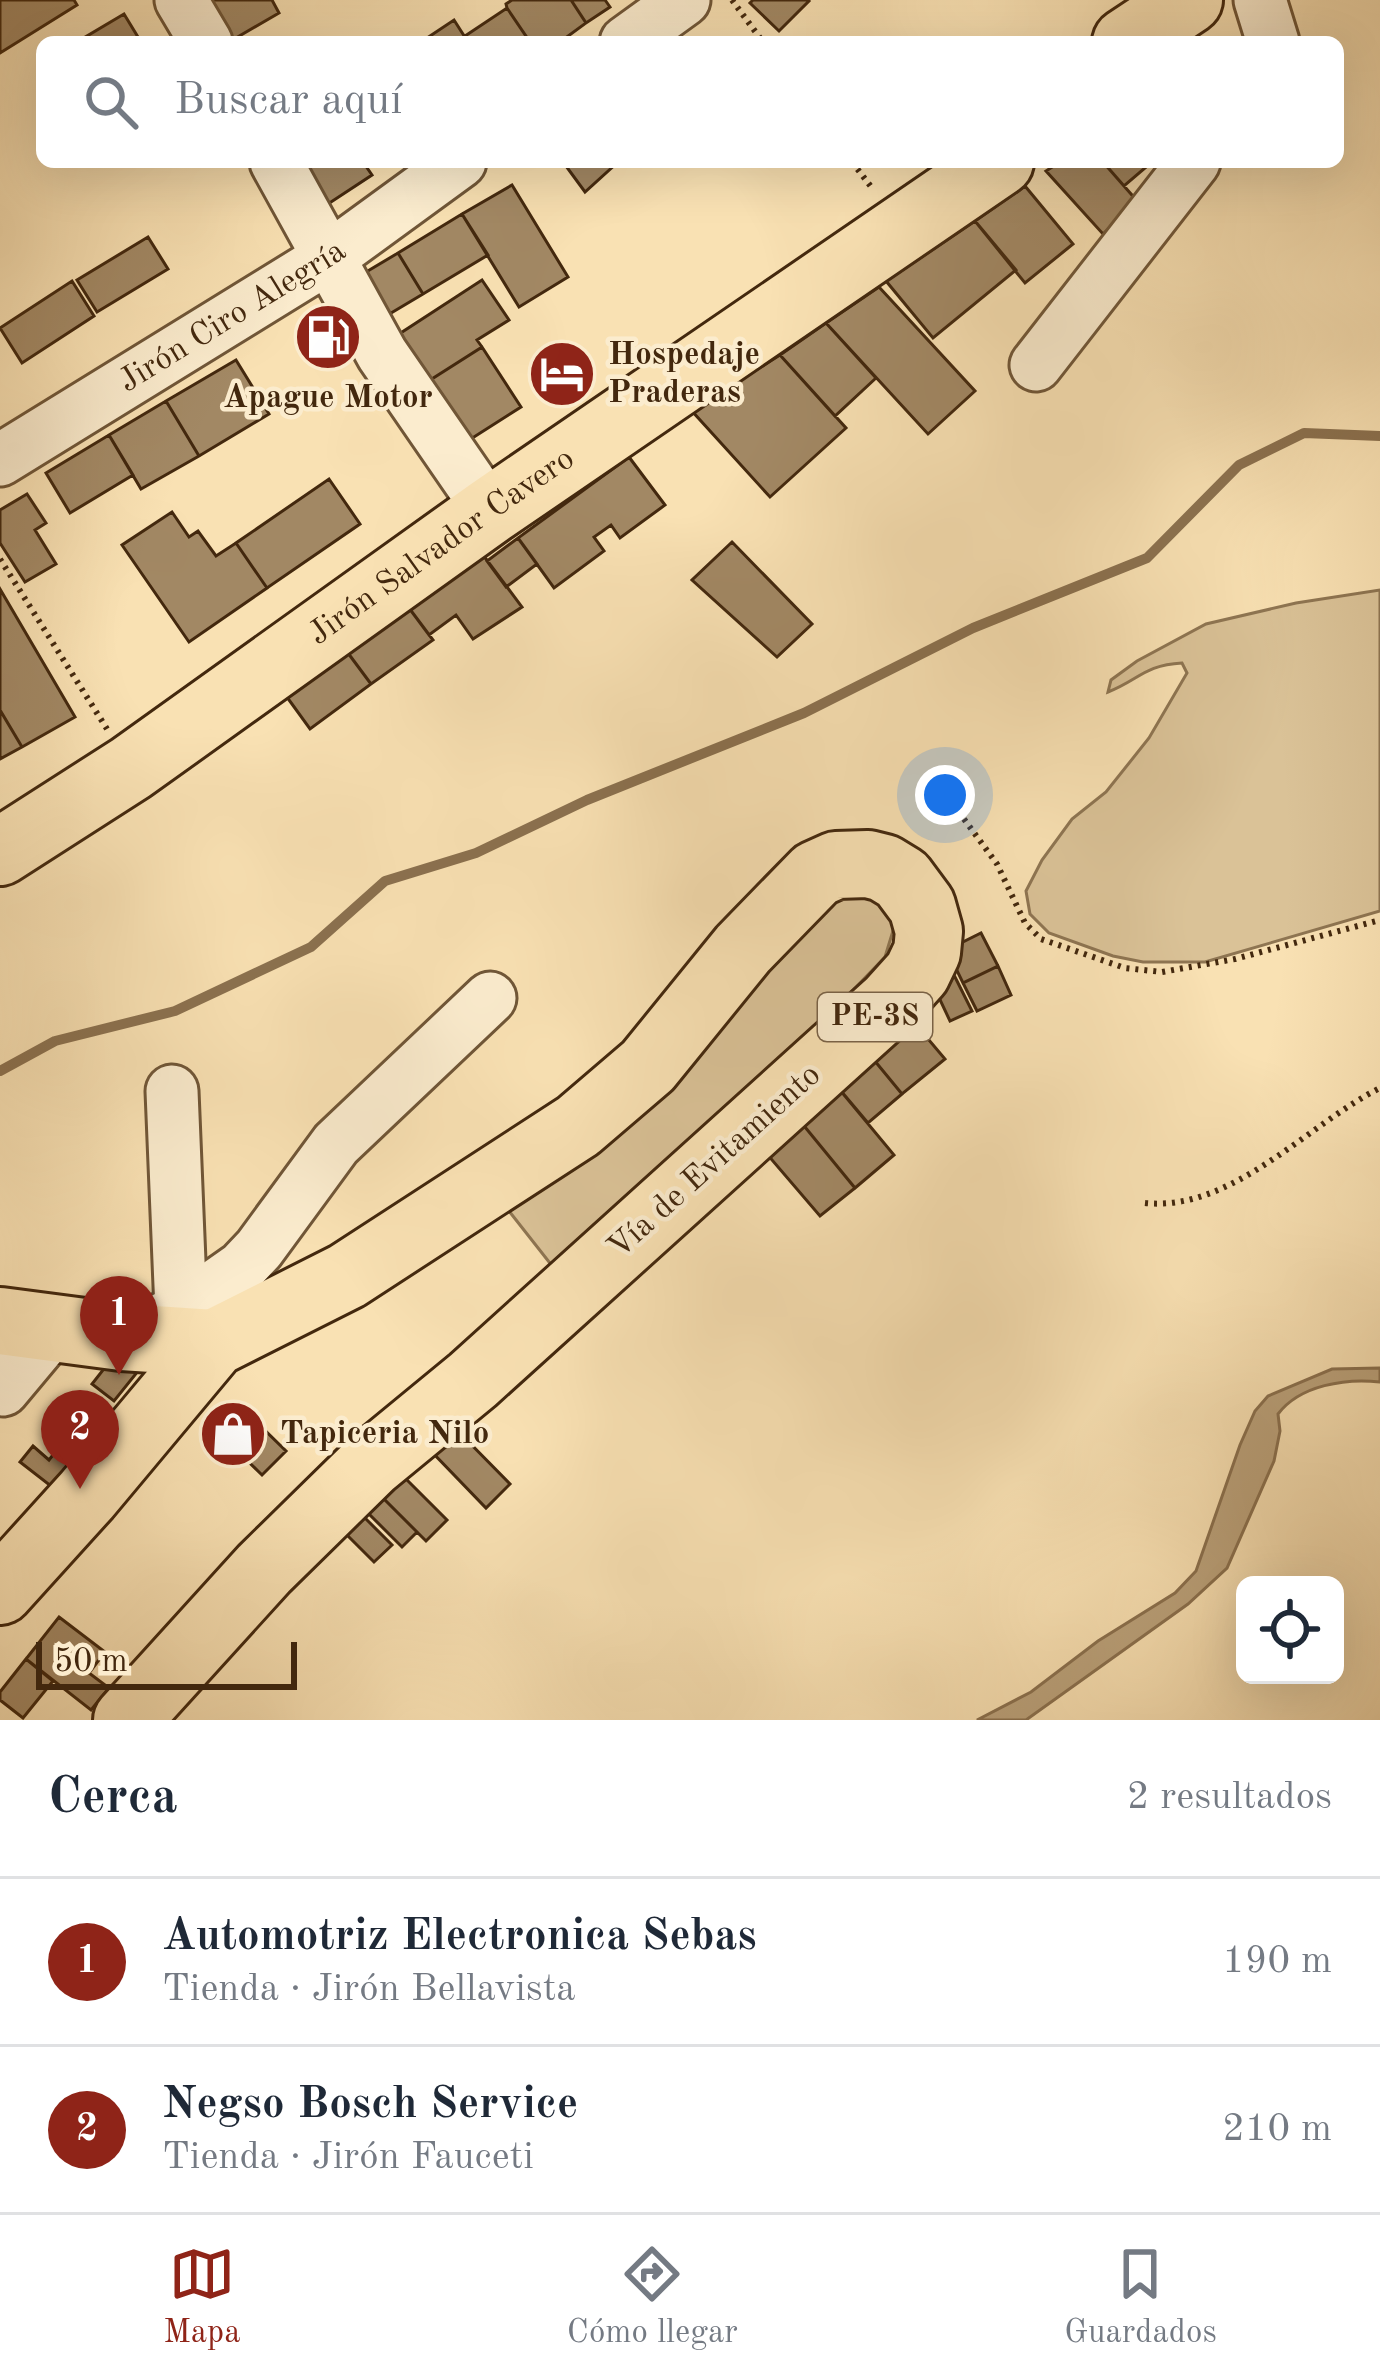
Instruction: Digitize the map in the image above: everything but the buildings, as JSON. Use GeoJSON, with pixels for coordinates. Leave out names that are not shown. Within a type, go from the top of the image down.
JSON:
{"type":"FeatureCollection","features":[{"type":"Feature","properties":{"kind":"highway"},"geometry":{"type":"LineString","coordinates":[[1135,36],[1189,0]]}},
{"type":"Feature","properties":{"kind":"highway"},"geometry":{"type":"LineString","coordinates":[[1184,36],[1221,11],[1228,0]]}},
{"type":"Feature","properties":{"kind":"highway","name":"Jirón Salvador Cavero"},"geometry":{"type":"LineString","coordinates":[[810,272],[868,183],[923,168]]}},
{"type":"Feature","properties":{"kind":"highway","name":"Jirón Salvador Cavero"},"geometry":{"type":"LineString","coordinates":[[0,803],[480,497],[810,272],[990,168]]}},
{"type":"Feature","properties":{"kind":"highway","name":"Jirón Salvador Cavero"},"geometry":{"type":"LineString","coordinates":[[0,852],[131,768],[480,497]]}},
{"type":"Feature","properties":{"kind":"highway","name":"Vía de Evitamiento"},"geometry":{"type":"LineString","coordinates":[[127,1720],[264,1569],[371,1464],[473,1380],[890,1004],[917,973],[927,952],[929,931],[922,906],[902,880],[868,864],[836,865],[815,874],[743,949],[648,1066],[578,1126],[347,1276],[197,1326]]}},
{"type":"Feature","properties":{"kind":"highway"},"geometry":{"type":"LineString","coordinates":[[27,1325],[122,1337],[197,1326]]}},
{"type":"Feature","properties":{"kind":"highway","name":"PE-3S"},"geometry":{"type":"LineString","coordinates":[[0,1592],[87,1495],[197,1326]]}},
{"type":"Feature","properties":{"kind":"street"},"geometry":{"type":"LineString","coordinates":[[182,0],[203,36]]}},
{"type":"Feature","properties":{"kind":"street"},"geometry":{"type":"LineString","coordinates":[[634,36],[684,0]]}},
{"type":"Feature","properties":{"kind":"street"},"geometry":{"type":"LineString","coordinates":[[1260,0],[1271,36]]}},
{"type":"Feature","properties":{"kind":"street"},"geometry":{"type":"LineString","coordinates":[[280,168],[382,354],[480,497]]}},
{"type":"Feature","properties":{"kind":"street","name":"Jirón Ciro Alegría"},"geometry":{"type":"LineString","coordinates":[[0,460],[331,256],[452,168]]}},
{"type":"Feature","properties":{"kind":"street"},"geometry":{"type":"LineString","coordinates":[[1036,365],[1189,168]]}},
{"type":"Feature","properties":{"kind":"street"},"geometry":{"type":"LineString","coordinates":[[197,1326],[336,1144],[490,998]]}},
{"type":"Feature","properties":{"kind":"street"},"geometry":{"type":"LineString","coordinates":[[172,1091],[197,1326]]}},
{"type":"Feature","properties":{"kind":"street"},"geometry":{"type":"LineString","coordinates":[[3,1390],[27,1325]]}},
{"type":"Feature","properties":{"kind":"path"},"geometry":{"type":"LineString","coordinates":[[732,0],[759,36]]}},
{"type":"Feature","properties":{"kind":"path"},"geometry":{"type":"LineString","coordinates":[[0,559],[110,735]]}},
{"type":"Feature","properties":{"kind":"path"},"geometry":{"type":"LineString","coordinates":[[964,819],[997,864],[1025,923],[1041,939],[1125,968],[1162,972],[1235,959],[1380,920]]}},
{"type":"Feature","properties":{"kind":"path"},"geometry":{"type":"LineString","coordinates":[[1144,1203],[1182,1202],[1237,1179],[1380,1088]]}},
{"type":"Feature","properties":{"kind":"shaded area"},"geometry":{"type":"Polygon","coordinates":[[[1380,590],[1380,911],[1205,962],[1143,962],[1113,956],[1049,933],[1030,914],[1026,891],[1042,860],[1072,819],[1106,792],[1149,738],[1187,673],[1182,663],[1159,667],[1108,692],[1111,680],[1206,624],[1380,590]]]}},
{"type":"Feature","properties":{"kind":"shaded area"},"geometry":{"type":"Polygon","coordinates":[[[837,894],[880,896],[896,921],[885,957],[777,1069],[553,1267],[498,1197],[837,894]]]}},
{"type":"Feature","properties":{"kind":"shaded area"},"geometry":{"type":"Polygon","coordinates":[[[1380,1368],[1380,1382],[1353,1381],[1311,1390],[1278,1414],[1274,1461],[1227,1568],[1188,1604],[1026,1720],[977,1720],[1031,1692],[1098,1641],[1175,1593],[1196,1571],[1240,1445],[1255,1411],[1268,1396],[1332,1369],[1380,1368]]]}},
{"type":"Feature","properties":{"kind":"waterway"},"geometry":{"type":"LineString","coordinates":[[0,1071],[55,1041],[175,1011],[311,947],[385,881],[476,853],[587,800],[804,713],[973,628],[1147,558],[1239,465],[1304,433],[1380,436]]}},
{"type":"Feature","properties":{"kind":"place","name":"Apague Motor"},"geometry":{"type":"Point","coordinates":[328,337]}},
{"type":"Feature","properties":{"kind":"place","name":"Hospedaje Praderas"},"geometry":{"type":"Point","coordinates":[562,374]}},
{"type":"Feature","properties":{"kind":"place","name":"Automotriz Electronica Sebas"},"geometry":{"type":"Point","coordinates":[119,1375]}},
{"type":"Feature","properties":{"kind":"place","name":"Tapiceria Nilo"},"geometry":{"type":"Point","coordinates":[233,1434]}},
{"type":"Feature","properties":{"kind":"place","name":"Negso Bosch Service"},"geometry":{"type":"Point","coordinates":[80,1489]}}]}
